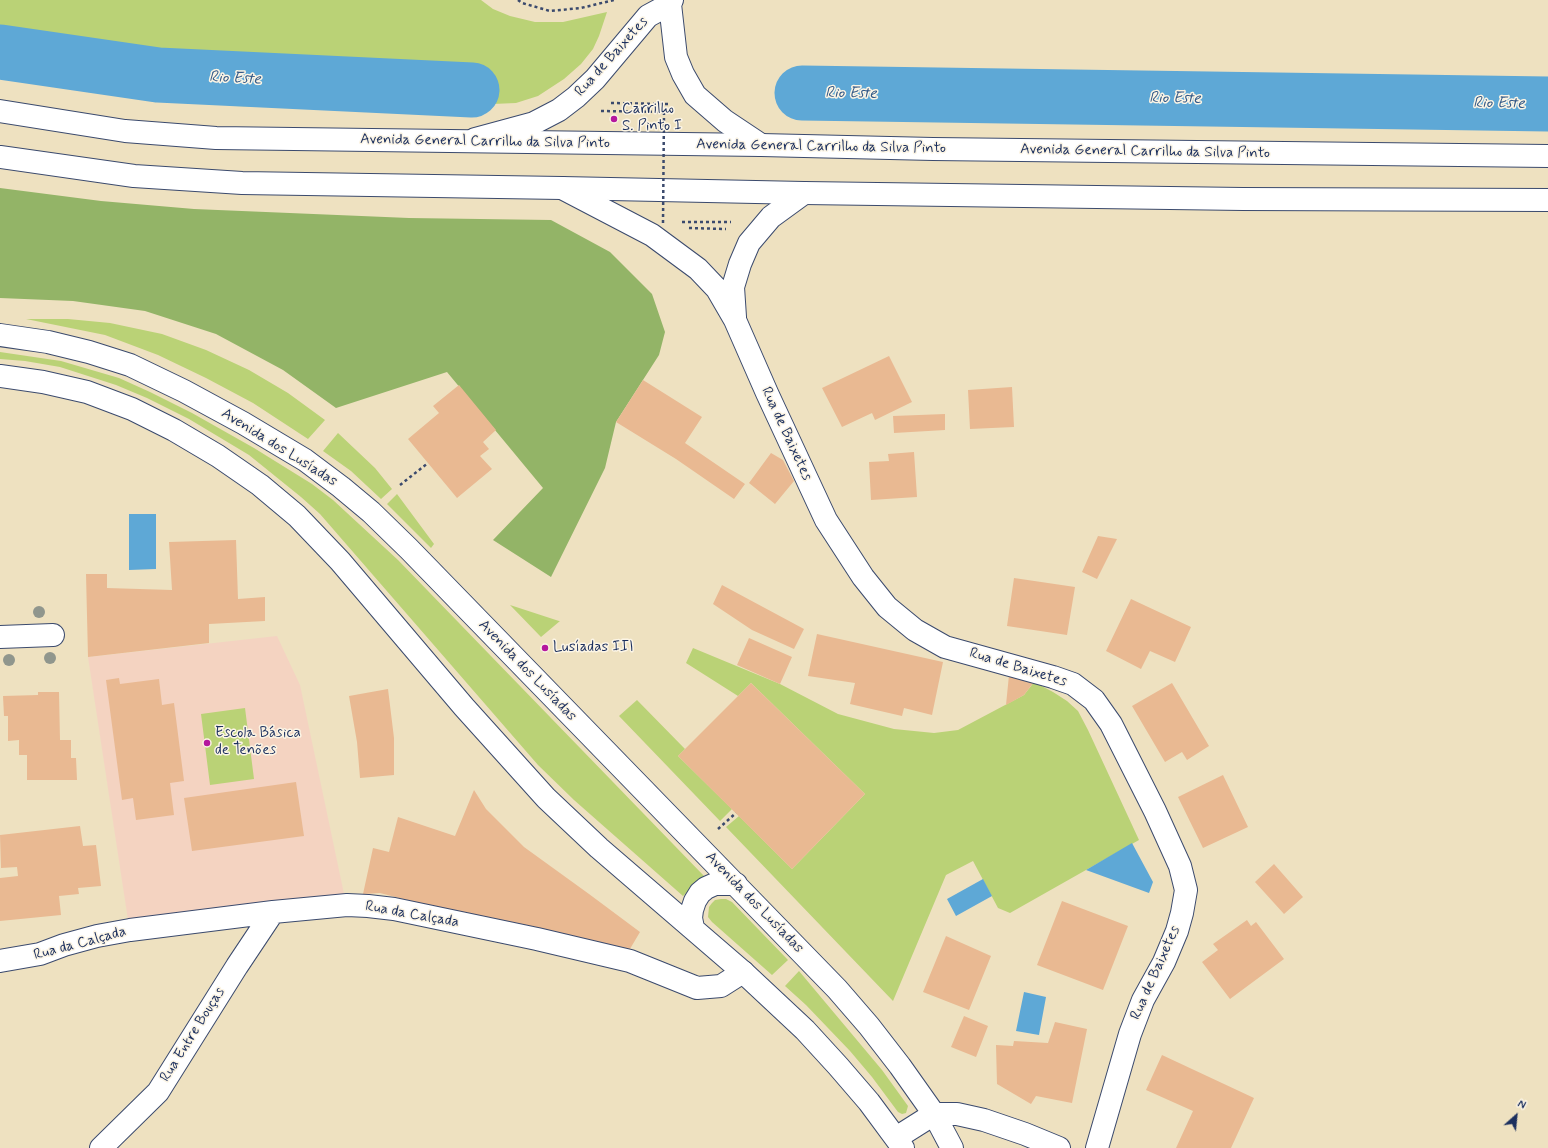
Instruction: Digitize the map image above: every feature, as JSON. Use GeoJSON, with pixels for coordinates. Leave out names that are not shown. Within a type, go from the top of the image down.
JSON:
{"type":"FeatureCollection","features":[{"type":"Feature","properties":{"kind":"main road","name":"Rua de Baixetes"},"geometry":{"type":"LineString","coordinates":[[465,142],[534,122],[559,110],[576,97],[595,79],[648,16],[671,2],[676,57],[683,74],[695,95],[726,121],[761,145]]}},
{"type":"Feature","properties":{"kind":"main road","name":"Avenida General Carrilho da Silva Pinto"},"geometry":{"type":"LineString","coordinates":[[0,111],[125,131],[216,138],[761,145],[934,150],[1548,156]]}},
{"type":"Feature","properties":{"kind":"main road"},"geometry":{"type":"LineString","coordinates":[[0,157],[134,176],[242,183],[1243,199],[1548,200]]}},
{"type":"Feature","properties":{"kind":"main road","name":"Rua de Baixetes"},"geometry":{"type":"LineString","coordinates":[[562,188],[652,235],[673,249],[698,269],[717,289],[735,320],[826,520],[863,577],[888,607],[915,630],[945,647],[1073,684],[1094,700],[1111,724],[1155,811],[1177,859],[1186,890],[1177,931],[1164,962],[1143,1000],[1130,1034],[1098,1148]]}},
{"type":"Feature","properties":{"kind":"main road","name":"Rua de Baixetes"},"geometry":{"type":"LineString","coordinates":[[735,320],[733,287],[740,264],[749,243],[771,217],[804,193]]}},
{"type":"Feature","properties":{"kind":"main road","name":"Avenida dos Lusíadas"},"geometry":{"type":"LineString","coordinates":[[0,335],[48,342],[89,352],[130,365],[184,391],[244,423],[305,460],[371,512],[409,549],[736,884],[846,999],[900,1066],[934,1114],[952,1148]]}},
{"type":"Feature","properties":{"kind":"main road"},"geometry":{"type":"LineString","coordinates":[[0,376],[43,382],[87,392],[132,409],[174,430],[218,456],[260,485],[297,516],[340,561],[464,707],[546,798],[600,848],[743,972],[805,1030],[869,1102],[900,1143],[934,1114],[957,1114],[984,1120],[1025,1134],[1059,1148]]}},
{"type":"Feature","properties":{"kind":"main road"},"geometry":{"type":"LineString","coordinates":[[0,637],[53,635]]}},
{"type":"Feature","properties":{"kind":"main road"},"geometry":{"type":"LineString","coordinates":[[693,928],[691,918],[692,910],[700,893],[706,888],[715,884],[736,884]]}},
{"type":"Feature","properties":{"kind":"main road","name":"Rua da Calçada"},"geometry":{"type":"LineString","coordinates":[[0,961],[40,954],[64,945],[97,936],[130,930],[273,912],[347,906],[368,906],[394,909],[537,939],[630,961],[697,988],[721,986],[743,972]]}},
{"type":"Feature","properties":{"kind":"main road","name":"Rua Entre Bouças"},"geometry":{"type":"LineString","coordinates":[[101,1148],[158,1092],[273,912]]}},
{"type":"Feature","properties":{"kind":"path"},"geometry":{"type":"LineString","coordinates":[[518,0],[522,3],[550,11],[581,8],[614,0]]}},
{"type":"Feature","properties":{"kind":"path"},"geometry":{"type":"LineString","coordinates":[[606,102],[667,104]]}},
{"type":"Feature","properties":{"kind":"path"},"geometry":{"type":"LineString","coordinates":[[598,111],[664,112],[664,222]]}},
{"type":"Feature","properties":{"kind":"path"},"geometry":{"type":"LineString","coordinates":[[678,222],[736,222]]}},
{"type":"Feature","properties":{"kind":"path"},"geometry":{"type":"LineString","coordinates":[[681,228],[728,229]]}},
{"type":"Feature","properties":{"kind":"path"},"geometry":{"type":"LineString","coordinates":[[400,485],[428,463]]}},
{"type":"Feature","properties":{"kind":"path"},"geometry":{"type":"LineString","coordinates":[[718,830],[736,813]]}},
{"type":"Feature","properties":{"kind":"shaded area","name":"Escola Básica de Tenões"},"geometry":{"type":"Polygon","coordinates":[[[277,636],[300,685],[344,894],[128,920],[88,657],[277,636]]]}},
{"type":"Feature","properties":{"kind":"green space"},"geometry":{"type":"Polygon","coordinates":[[[0,0],[481,0],[493,9],[510,16],[535,22],[563,22],[607,12],[593,49],[581,64],[564,79],[538,96],[516,103],[376,109],[234,106],[0,74],[0,0]]]}},
{"type":"Feature","properties":{"kind":"green space"},"geometry":{"type":"Polygon","coordinates":[[[0,188],[101,201],[194,209],[409,218],[551,220],[610,252],[652,294],[665,332],[659,355],[616,422],[605,468],[551,577],[493,540],[543,488],[447,372],[336,408],[283,370],[216,334],[145,311],[73,301],[0,298],[0,188]]]}},
{"type":"Feature","properties":{"kind":"green space"},"geometry":{"type":"Polygon","coordinates":[[[26,319],[68,319],[110,323],[162,334],[206,350],[249,370],[288,393],[325,420],[308,439],[253,403],[158,355],[105,335],[26,319]]]}},
{"type":"Feature","properties":{"kind":"green space"},"geometry":{"type":"Polygon","coordinates":[[[0,352],[61,361],[119,378],[192,413],[254,448],[312,484],[333,500],[398,560],[704,876],[683,896],[574,800],[538,765],[320,514],[249,455],[189,419],[147,398],[116,385],[60,367],[25,361],[0,359],[0,352]]]}},
{"type":"Feature","properties":{"kind":"green space"},"geometry":{"type":"Polygon","coordinates":[[[338,433],[375,468],[392,489],[381,499],[351,471],[323,451],[338,433]]]}},
{"type":"Feature","properties":{"kind":"green space"},"geometry":{"type":"Polygon","coordinates":[[[397,494],[434,544],[431,548],[387,504],[397,494]]]}},
{"type":"Feature","properties":{"kind":"green space"},"geometry":{"type":"Polygon","coordinates":[[[510,605],[559,621],[560,621],[541,637],[510,605]]]}},
{"type":"Feature","properties":{"kind":"green space"},"geometry":{"type":"Polygon","coordinates":[[[693,648],[780,684],[838,714],[894,729],[934,733],[958,730],[1024,695],[1034,682],[1067,701],[1078,711],[1139,840],[1010,913],[998,908],[973,861],[946,875],[893,1001],[726,827],[739,816],[792,869],[865,794],[751,683],[738,696],[686,663],[693,648]]]}},
{"type":"Feature","properties":{"kind":"green space"},"geometry":{"type":"Polygon","coordinates":[[[637,700],[685,749],[678,756],[732,809],[720,821],[619,716],[637,700]]]}},
{"type":"Feature","properties":{"kind":"green space"},"geometry":{"type":"Polygon","coordinates":[[[245,708],[254,779],[210,785],[201,714],[245,708]]]}},
{"type":"Feature","properties":{"kind":"green space"},"geometry":{"type":"Polygon","coordinates":[[[726,899],[732,902],[788,960],[772,975],[708,917],[709,907],[715,900],[726,899]]]}},
{"type":"Feature","properties":{"kind":"green space"},"geometry":{"type":"Polygon","coordinates":[[[799,971],[882,1070],[908,1106],[906,1113],[902,1114],[898,1112],[872,1077],[850,1051],[806,1005],[785,986],[799,971]]]}},
{"type":"Feature","properties":{"kind":"water"},"geometry":{"type":"Polygon","coordinates":[[[129,514],[156,514],[156,569],[129,570],[129,514]]]}},
{"type":"Feature","properties":{"kind":"water"},"geometry":{"type":"Polygon","coordinates":[[[1132,843],[1153,882],[1149,893],[1086,870],[1132,843]]]}},
{"type":"Feature","properties":{"kind":"water"},"geometry":{"type":"Polygon","coordinates":[[[983,879],[992,896],[956,916],[947,899],[983,879]]]}},
{"type":"Feature","properties":{"kind":"water"},"geometry":{"type":"Polygon","coordinates":[[[1024,992],[1046,997],[1039,1035],[1016,1031],[1024,992]]]}},
{"type":"Feature","properties":{"kind":"building"},"geometry":{"type":"Polygon","coordinates":[[[889,356],[912,402],[875,420],[872,413],[842,427],[822,388],[889,356]]]}},
{"type":"Feature","properties":{"kind":"building"},"geometry":{"type":"Polygon","coordinates":[[[643,380],[702,417],[685,443],[745,484],[734,499],[676,459],[616,422],[643,380]]]}},
{"type":"Feature","properties":{"kind":"building"},"geometry":{"type":"Polygon","coordinates":[[[459,385],[496,430],[483,442],[489,449],[480,456],[492,469],[457,498],[408,439],[439,413],[433,406],[459,385]]]}},
{"type":"Feature","properties":{"kind":"building"},"geometry":{"type":"Polygon","coordinates":[[[1012,387],[1014,427],[970,429],[968,390],[1012,387]]]}},
{"type":"Feature","properties":{"kind":"building"},"geometry":{"type":"Polygon","coordinates":[[[945,414],[945,430],[894,433],[893,416],[945,414]]]}},
{"type":"Feature","properties":{"kind":"building"},"geometry":{"type":"Polygon","coordinates":[[[914,452],[917,497],[871,500],[869,462],[889,461],[888,454],[914,452]]]}},
{"type":"Feature","properties":{"kind":"building"},"geometry":{"type":"Polygon","coordinates":[[[771,453],[783,460],[794,481],[775,504],[749,483],[771,453]]]}},
{"type":"Feature","properties":{"kind":"building"},"geometry":{"type":"Polygon","coordinates":[[[1098,536],[1117,539],[1097,579],[1082,572],[1098,536]]]}},
{"type":"Feature","properties":{"kind":"building"},"geometry":{"type":"Polygon","coordinates":[[[236,540],[238,599],[265,597],[265,621],[209,624],[209,643],[88,657],[86,574],[107,574],[107,588],[172,590],[169,542],[236,540]]]}},
{"type":"Feature","properties":{"kind":"building"},"geometry":{"type":"Polygon","coordinates":[[[1014,578],[1075,587],[1067,635],[1007,626],[1014,578]]]}},
{"type":"Feature","properties":{"kind":"building"},"geometry":{"type":"Polygon","coordinates":[[[722,585],[804,629],[794,649],[752,630],[713,604],[722,585]]]}},
{"type":"Feature","properties":{"kind":"building"},"geometry":{"type":"Polygon","coordinates":[[[1131,599],[1191,627],[1175,662],[1150,651],[1141,669],[1106,651],[1131,599]]]}},
{"type":"Feature","properties":{"kind":"building"},"geometry":{"type":"Polygon","coordinates":[[[817,634],[943,662],[932,715],[904,708],[902,716],[850,704],[855,683],[808,676],[817,634]]]}},
{"type":"Feature","properties":{"kind":"building"},"geometry":{"type":"Polygon","coordinates":[[[749,638],[792,657],[780,684],[737,665],[749,638]]]}},
{"type":"Feature","properties":{"kind":"building"},"geometry":{"type":"Polygon","coordinates":[[[1009,675],[1034,682],[1024,695],[1006,705],[1009,675]]]}},
{"type":"Feature","properties":{"kind":"building"},"geometry":{"type":"Polygon","coordinates":[[[119,678],[120,684],[159,679],[162,705],[174,703],[184,781],[170,783],[174,815],[136,820],[133,798],[122,800],[106,680],[119,678]]]}},
{"type":"Feature","properties":{"kind":"building"},"geometry":{"type":"Polygon","coordinates":[[[751,683],[865,794],[792,869],[678,756],[751,683]]]}},
{"type":"Feature","properties":{"kind":"building"},"geometry":{"type":"Polygon","coordinates":[[[1172,683],[1209,746],[1187,760],[1182,752],[1165,762],[1132,706],[1172,683]]]}},
{"type":"Feature","properties":{"kind":"building"},"geometry":{"type":"Polygon","coordinates":[[[388,689],[394,738],[394,775],[360,778],[357,742],[349,696],[388,689]]]}},
{"type":"Feature","properties":{"kind":"building"},"geometry":{"type":"Polygon","coordinates":[[[38,692],[59,692],[60,740],[71,740],[71,758],[76,758],[77,780],[27,780],[27,755],[19,755],[19,740],[8,741],[8,716],[4,716],[3,696],[38,695],[38,692]]]}},
{"type":"Feature","properties":{"kind":"building"},"geometry":{"type":"Polygon","coordinates":[[[1223,775],[1248,827],[1203,848],[1178,797],[1223,775]]]}},
{"type":"Feature","properties":{"kind":"building"},"geometry":{"type":"Polygon","coordinates":[[[296,782],[304,836],[192,851],[184,798],[296,782]]]}},
{"type":"Feature","properties":{"kind":"building"},"geometry":{"type":"Polygon","coordinates":[[[474,790],[486,809],[524,847],[640,932],[627,954],[545,930],[511,922],[434,907],[380,893],[363,894],[373,848],[389,852],[398,817],[455,836],[474,790]]]}},
{"type":"Feature","properties":{"kind":"building"},"geometry":{"type":"Polygon","coordinates":[[[80,826],[83,846],[96,845],[101,886],[78,888],[79,894],[59,896],[61,915],[0,921],[0,878],[18,876],[17,867],[1,868],[0,835],[80,826]]]}},
{"type":"Feature","properties":{"kind":"building"},"geometry":{"type":"Polygon","coordinates":[[[1274,864],[1303,897],[1284,914],[1255,882],[1274,864]]]}},
{"type":"Feature","properties":{"kind":"building"},"geometry":{"type":"Polygon","coordinates":[[[1062,901],[1128,926],[1103,990],[1037,965],[1062,901]]]}},
{"type":"Feature","properties":{"kind":"building"},"geometry":{"type":"Polygon","coordinates":[[[1247,920],[1251,926],[1256,922],[1284,959],[1230,999],[1202,962],[1218,950],[1213,944],[1247,920]]]}},
{"type":"Feature","properties":{"kind":"building"},"geometry":{"type":"Polygon","coordinates":[[[946,936],[991,956],[969,1010],[923,992],[946,936]]]}},
{"type":"Feature","properties":{"kind":"building"},"geometry":{"type":"Polygon","coordinates":[[[964,1016],[988,1026],[976,1057],[951,1047],[964,1016]]]}},
{"type":"Feature","properties":{"kind":"building"},"geometry":{"type":"Polygon","coordinates":[[[1055,1022],[1087,1029],[1072,1103],[1036,1096],[1031,1104],[997,1084],[996,1045],[1013,1046],[1014,1041],[1048,1043],[1055,1022]]]}},
{"type":"Feature","properties":{"kind":"building"},"geometry":{"type":"Polygon","coordinates":[[[1162,1055],[1254,1098],[1231,1148],[1176,1148],[1193,1111],[1146,1090],[1162,1055]]]}},
{"type":"Feature","properties":{"kind":"waterway","name":"Rio Este"},"geometry":{"type":"LineString","coordinates":[[0,52],[158,75],[472,90]]}},
{"type":"Feature","properties":{"kind":"waterway","name":"Rio Este"},"geometry":{"type":"LineString","coordinates":[[802,93],[1548,104]]}},
{"type":"Feature","properties":{"kind":"place","name":"Carrilho S. Pinto I"},"geometry":{"type":"Point","coordinates":[614,119]}},
{"type":"Feature","properties":{"kind":"place","name":"Lusíadas III"},"geometry":{"type":"Point","coordinates":[545,648]}},
{"type":"Feature","properties":{"kind":"place","name":"Escola Básica de Tenões"},"geometry":{"type":"Point","coordinates":[207,743]}}]}
